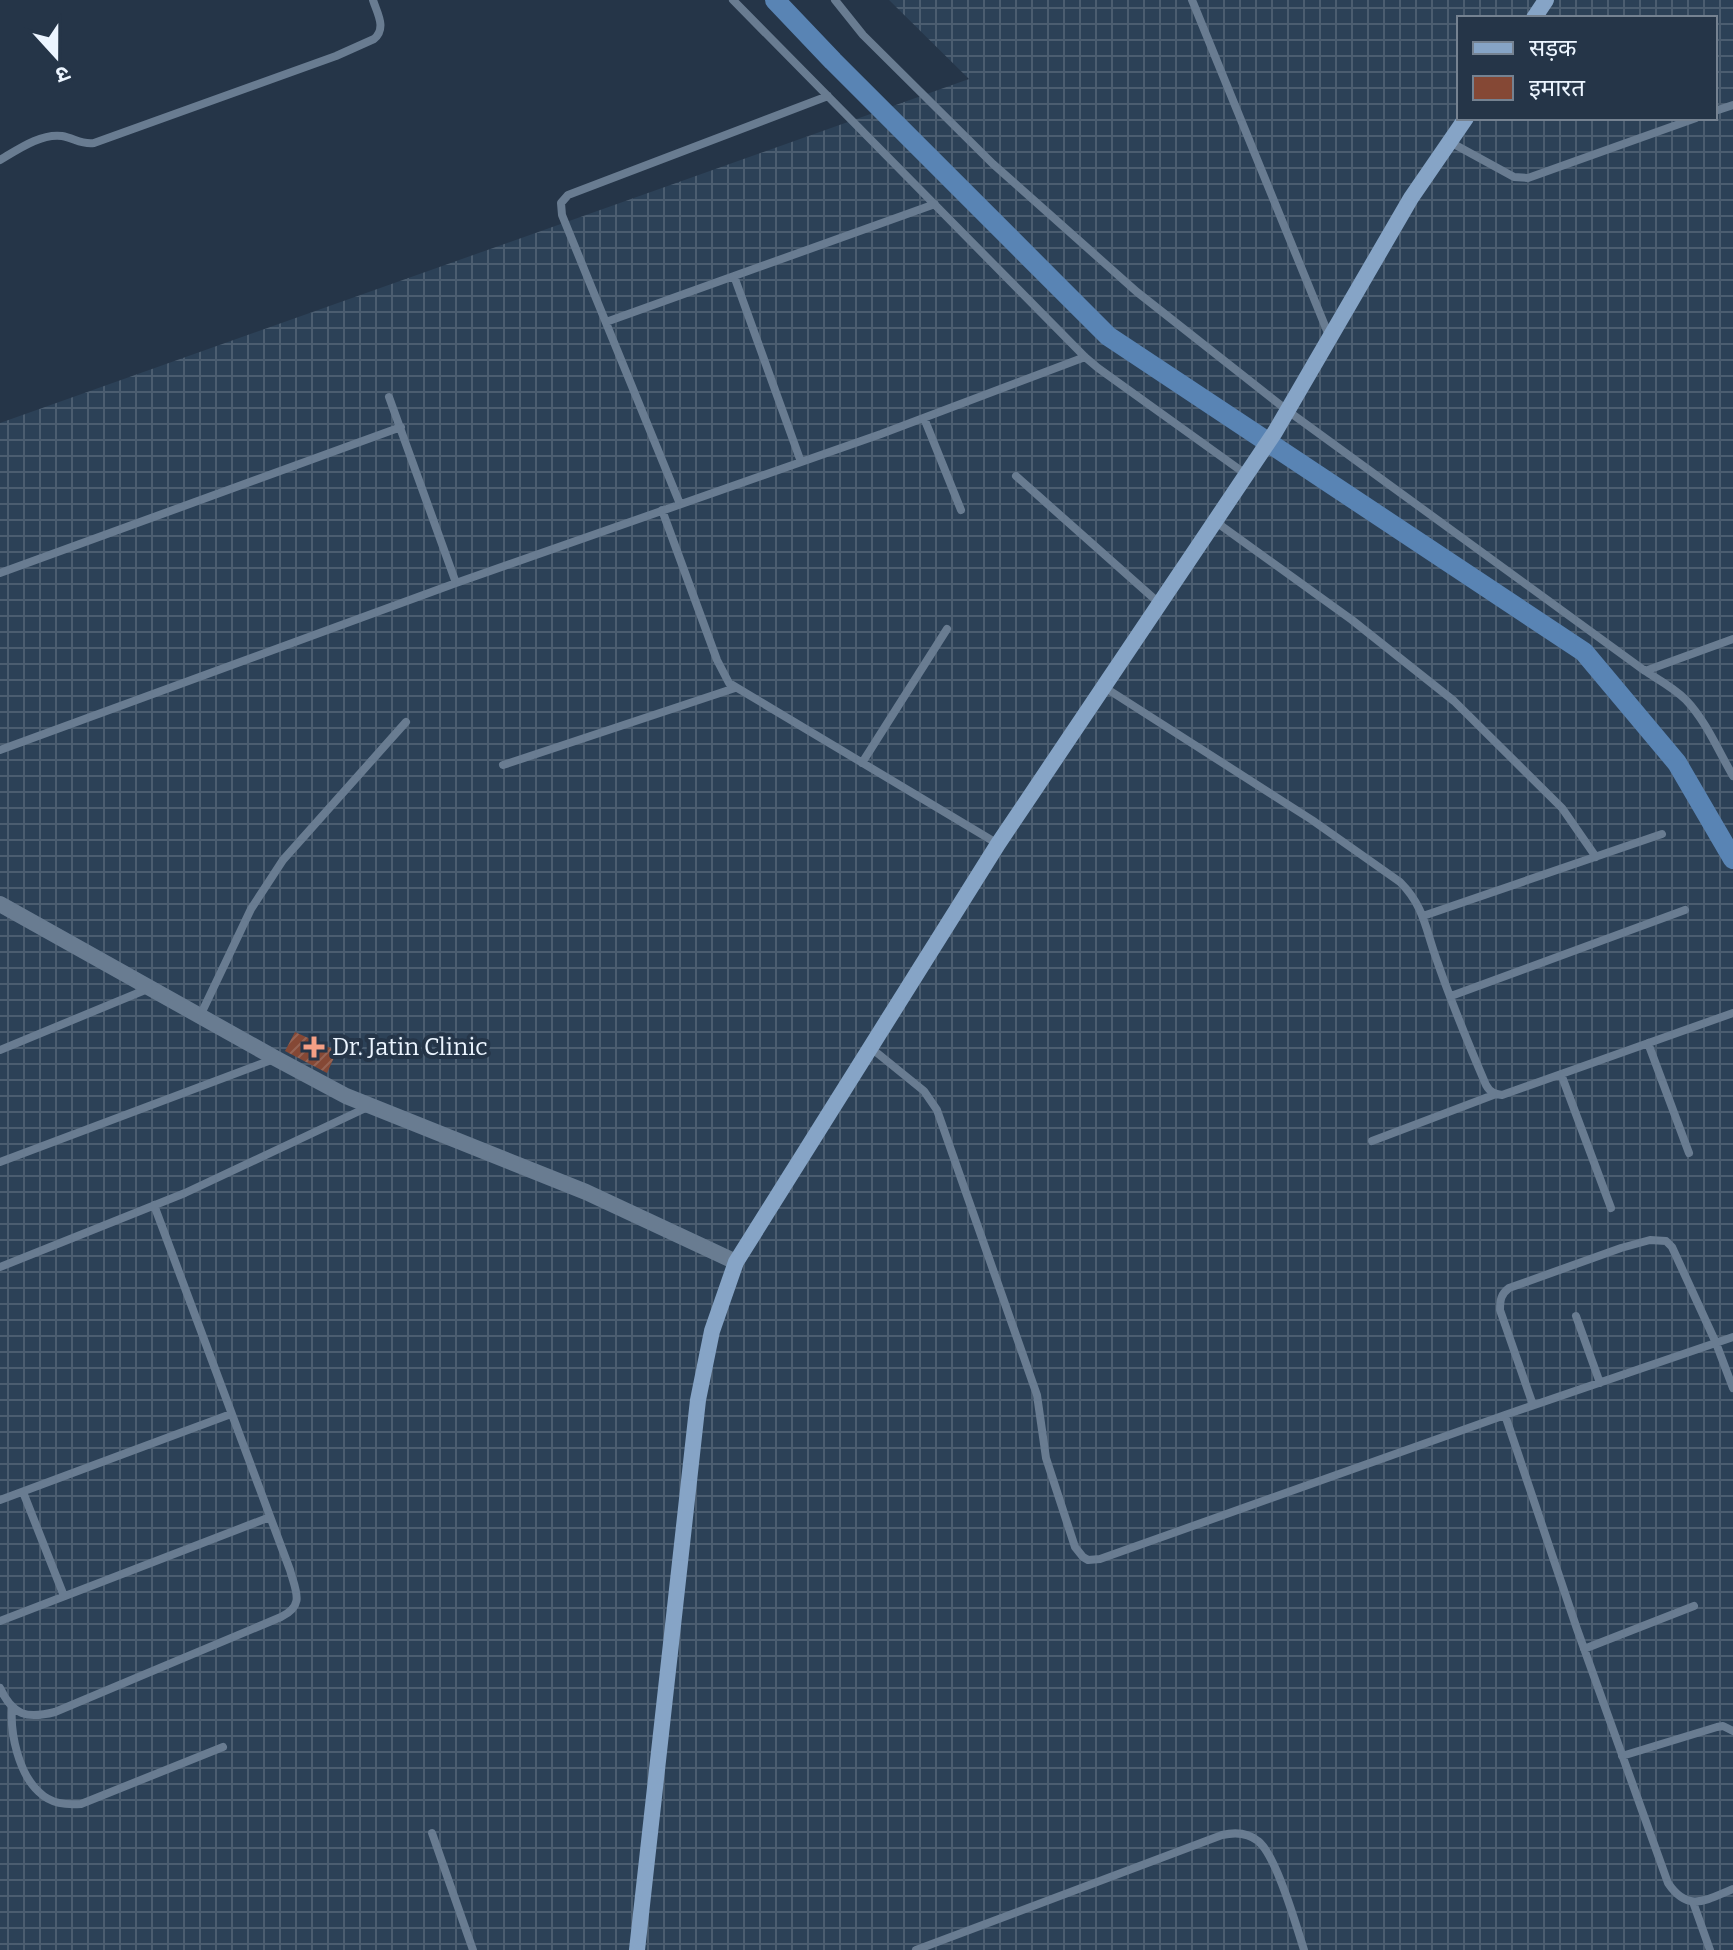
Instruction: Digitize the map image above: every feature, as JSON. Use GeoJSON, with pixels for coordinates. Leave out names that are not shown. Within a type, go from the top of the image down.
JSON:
{"type":"FeatureCollection","features":[{"type":"Feature","properties":{"kind":"street"},"geometry":{"type":"LineString","coordinates":[[637,1950],[698,1400],[712,1331],[736,1262],[998,844],[1251,470],[1411,198],[1465,120]]}},
{"type":"Feature","properties":{"kind":"street"},"geometry":{"type":"LineString","coordinates":[[0,904],[346,1096],[586,1192],[736,1262]]}},
{"type":"Feature","properties":{"kind":"lane"},"geometry":{"type":"LineString","coordinates":[[0,160],[21,148],[53,137],[94,143],[336,56],[379,35],[381,23],[373,0]]}},
{"type":"Feature","properties":{"kind":"lane"},"geometry":{"type":"LineString","coordinates":[[733,0],[1085,357],[1251,470]]}},
{"type":"Feature","properties":{"kind":"lane"},"geometry":{"type":"LineString","coordinates":[[835,0],[863,35],[993,164],[1137,292],[1288,411],[1688,702],[1733,776]]}},
{"type":"Feature","properties":{"kind":"lane"},"geometry":{"type":"LineString","coordinates":[[1192,0],[1330,338]]}},
{"type":"Feature","properties":{"kind":"lane"},"geometry":{"type":"LineString","coordinates":[[680,504],[562,215],[561,203],[563,198],[828,96]]}},
{"type":"Feature","properties":{"kind":"lane"},"geometry":{"type":"LineString","coordinates":[[1449,142],[1514,177],[1528,178],[1690,120]]}},
{"type":"Feature","properties":{"kind":"lane"},"geometry":{"type":"LineString","coordinates":[[606,322],[935,204]]}},
{"type":"Feature","properties":{"kind":"lane"},"geometry":{"type":"LineString","coordinates":[[734,276],[801,462]]}},
{"type":"Feature","properties":{"kind":"lane"},"geometry":{"type":"LineString","coordinates":[[0,750],[456,583],[924,418],[1085,357]]}},
{"type":"Feature","properties":{"kind":"lane"},"geometry":{"type":"LineString","coordinates":[[389,397],[456,583]]}},
{"type":"Feature","properties":{"kind":"lane"},"geometry":{"type":"LineString","coordinates":[[924,418],[961,510]]}},
{"type":"Feature","properties":{"kind":"lane"},"geometry":{"type":"LineString","coordinates":[[0,573],[401,427]]}},
{"type":"Feature","properties":{"kind":"lane"},"geometry":{"type":"LineString","coordinates":[[1016,476],[1160,604]]}},
{"type":"Feature","properties":{"kind":"lane"},"geometry":{"type":"LineString","coordinates":[[662,510],[717,660],[725,678],[735,688],[998,844]]}},
{"type":"Feature","properties":{"kind":"lane"},"geometry":{"type":"LineString","coordinates":[[1216,522],[1352,620],[1454,701],[1562,808],[1596,857]]}},
{"type":"Feature","properties":{"kind":"lane"},"geometry":{"type":"LineString","coordinates":[[862,763],[947,629]]}},
{"type":"Feature","properties":{"kind":"lane"},"geometry":{"type":"LineString","coordinates":[[1645,671],[1733,639]]}},
{"type":"Feature","properties":{"kind":"lane"},"geometry":{"type":"LineString","coordinates":[[1104,687],[1312,820],[1400,882],[1419,905],[1435,955],[1490,1091],[1502,1095],[1733,1013]]}},
{"type":"Feature","properties":{"kind":"lane"},"geometry":{"type":"LineString","coordinates":[[503,765],[735,688]]}},
{"type":"Feature","properties":{"kind":"lane"},"geometry":{"type":"LineString","coordinates":[[200,1016],[267,882],[406,722]]}},
{"type":"Feature","properties":{"kind":"lane"},"geometry":{"type":"LineString","coordinates":[[1423,916],[1662,834]]}},
{"type":"Feature","properties":{"kind":"lane"},"geometry":{"type":"LineString","coordinates":[[1451,996],[1685,910]]}},
{"type":"Feature","properties":{"kind":"lane"},"geometry":{"type":"LineString","coordinates":[[0,1050],[151,988]]}},
{"type":"Feature","properties":{"kind":"lane"},"geometry":{"type":"LineString","coordinates":[[1648,1043],[1689,1153]]}},
{"type":"Feature","properties":{"kind":"lane"},"geometry":{"type":"LineString","coordinates":[[871,1048],[924,1091],[937,1110],[1037,1395],[1046,1458],[1075,1547],[1088,1560],[1100,1559],[1733,1337]]}},
{"type":"Feature","properties":{"kind":"lane"},"geometry":{"type":"LineString","coordinates":[[0,1162],[275,1058]]}},
{"type":"Feature","properties":{"kind":"lane"},"geometry":{"type":"LineString","coordinates":[[1561,1074],[1611,1208]]}},
{"type":"Feature","properties":{"kind":"lane"},"geometry":{"type":"LineString","coordinates":[[1372,1141],[1496,1094]]}},
{"type":"Feature","properties":{"kind":"lane"},"geometry":{"type":"LineString","coordinates":[[0,1267],[185,1193],[371,1105]]}},
{"type":"Feature","properties":{"kind":"lane"},"geometry":{"type":"LineString","coordinates":[[0,1688],[12,1708],[19,1713],[40,1716],[55,1712],[289,1613],[298,1599],[154,1205]]}},
{"type":"Feature","properties":{"kind":"lane"},"geometry":{"type":"LineString","coordinates":[[1533,1405],[1500,1310],[1504,1292],[1650,1240],[1666,1241],[1675,1252],[1733,1388]]}},
{"type":"Feature","properties":{"kind":"lane"},"geometry":{"type":"LineString","coordinates":[[1576,1316],[1600,1383]]}},
{"type":"Feature","properties":{"kind":"lane"},"geometry":{"type":"LineString","coordinates":[[0,1500],[231,1414]]}},
{"type":"Feature","properties":{"kind":"lane"},"geometry":{"type":"LineString","coordinates":[[1505,1415],[1668,1883],[1676,1895],[1693,1902],[1733,1889]]}},
{"type":"Feature","properties":{"kind":"lane"},"geometry":{"type":"LineString","coordinates":[[23,1492],[64,1596]]}},
{"type":"Feature","properties":{"kind":"lane"},"geometry":{"type":"LineString","coordinates":[[0,1621],[270,1517]]}},
{"type":"Feature","properties":{"kind":"lane"},"geometry":{"type":"LineString","coordinates":[[1584,1649],[1694,1606]]}},
{"type":"Feature","properties":{"kind":"lane"},"geometry":{"type":"LineString","coordinates":[[12,1708],[14,1741],[31,1783],[52,1801],[67,1805],[81,1804],[223,1747]]}},
{"type":"Feature","properties":{"kind":"lane"},"geometry":{"type":"LineString","coordinates":[[1622,1756],[1717,1727],[1723,1726],[1733,1731]]}},
{"type":"Feature","properties":{"kind":"lane"},"geometry":{"type":"LineString","coordinates":[[432,1833],[473,1950]]}},
{"type":"Feature","properties":{"kind":"lane"},"geometry":{"type":"LineString","coordinates":[[916,1950],[1234,1833],[1256,1838],[1265,1847],[1273,1861],[1304,1950]]}},
{"type":"Feature","properties":{"kind":"lane"},"geometry":{"type":"LineString","coordinates":[[1693,1902],[1710,1950]]}},
{"type":"Feature","properties":{"kind":"shaded area"},"geometry":{"type":"Polygon","coordinates":[[[889,0],[1733,0],[1733,1950],[0,1950],[0,423],[969,79],[889,0]]]}},
{"type":"Feature","properties":{"kind":"building"},"geometry":{"type":"Polygon","coordinates":[[[295,1032],[337,1051],[327,1073],[285,1051],[295,1032]]]}},
{"type":"Feature","properties":{"kind":"waterway"},"geometry":{"type":"LineString","coordinates":[[775,0],[1108,336],[1584,652],[1677,763],[1733,859]]}},
{"type":"Feature","properties":{"kind":"place","name":"Dr. Jatin Clinic"},"geometry":{"type":"Point","coordinates":[314,1047]}}]}
